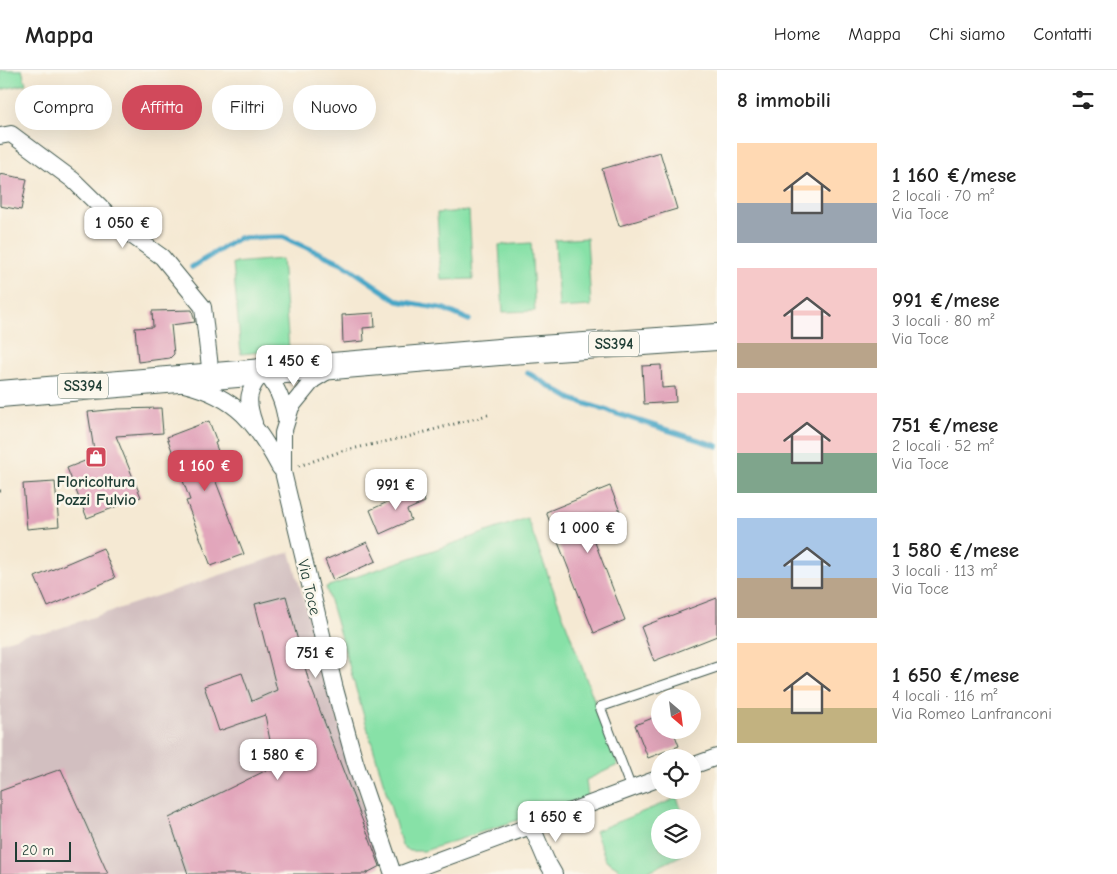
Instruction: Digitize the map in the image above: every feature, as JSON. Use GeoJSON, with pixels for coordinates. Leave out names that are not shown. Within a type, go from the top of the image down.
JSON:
{"type":"FeatureCollection","features":[{"type":"Feature","properties":{"kind":"main road","name":"SS394"},"geometry":{"type":"LineString","coordinates":[[0,394],[511,351],[717,336]]}},
{"type":"Feature","properties":{"kind":"street"},"geometry":{"type":"LineString","coordinates":[[0,136],[12,134],[73,180],[124,230],[162,257],[203,307],[211,376]]}},
{"type":"Feature","properties":{"kind":"street","name":"Via Toce"},"geometry":{"type":"LineString","coordinates":[[338,365],[313,380],[291,407],[286,420],[282,447],[283,472],[337,698],[355,762],[393,874]]}},
{"type":"Feature","properties":{"kind":"street","name":"Via Toce"},"geometry":{"type":"LineString","coordinates":[[254,425],[248,399],[251,389],[264,371],[278,391],[284,407],[286,420]]}},
{"type":"Feature","properties":{"kind":"street","name":"Via Toce"},"geometry":{"type":"LineString","coordinates":[[166,380],[202,389],[241,412],[254,425],[283,472]]}},
{"type":"Feature","properties":{"kind":"street"},"geometry":{"type":"LineString","coordinates":[[701,763],[717,757]]}},
{"type":"Feature","properties":{"kind":"street"},"geometry":{"type":"LineString","coordinates":[[401,874],[651,781]]}},
{"type":"Feature","properties":{"kind":"street"},"geometry":{"type":"LineString","coordinates":[[531,825],[554,874]]}},
{"type":"Feature","properties":{"kind":"lane"},"geometry":{"type":"LineString","coordinates":[[632,788],[600,707],[717,667]]}},
{"type":"Feature","properties":{"kind":"path"},"geometry":{"type":"LineString","coordinates":[[283,472],[342,451],[407,438],[491,414]]}},
{"type":"Feature","properties":{"kind":"shaded area"},"geometry":{"type":"Polygon","coordinates":[[[290,552],[380,866],[365,874],[0,874],[0,643],[31,633],[45,633],[290,552]]]}},
{"type":"Feature","properties":{"kind":"green space"},"geometry":{"type":"Polygon","coordinates":[[[0,70],[22,70],[26,84],[0,90],[0,70]]]}},
{"type":"Feature","properties":{"kind":"green space"},"geometry":{"type":"Polygon","coordinates":[[[469,211],[473,279],[441,280],[437,213],[469,211]]]}},
{"type":"Feature","properties":{"kind":"green space"},"geometry":{"type":"Polygon","coordinates":[[[587,238],[591,306],[559,308],[555,240],[587,238]]]}},
{"type":"Feature","properties":{"kind":"green space"},"geometry":{"type":"Polygon","coordinates":[[[531,243],[535,311],[503,312],[499,245],[531,243]]]}},
{"type":"Feature","properties":{"kind":"green space"},"geometry":{"type":"Polygon","coordinates":[[[282,259],[289,349],[241,354],[233,263],[282,259]]]}},
{"type":"Feature","properties":{"kind":"green space"},"geometry":{"type":"Polygon","coordinates":[[[527,518],[618,765],[586,780],[588,797],[424,851],[410,851],[402,846],[326,587],[527,518]]]}},
{"type":"Feature","properties":{"kind":"green space"},"geometry":{"type":"Polygon","coordinates":[[[675,799],[677,799],[681,809],[651,809],[651,859],[674,859],[643,874],[621,874],[617,867],[606,860],[595,831],[675,799]]]}},
{"type":"Feature","properties":{"kind":"building"},"geometry":{"type":"Polygon","coordinates":[[[660,152],[677,209],[619,226],[602,169],[660,152]]]}},
{"type":"Feature","properties":{"kind":"building"},"geometry":{"type":"Polygon","coordinates":[[[0,174],[27,179],[21,210],[0,206],[0,174]]]}},
{"type":"Feature","properties":{"kind":"building"},"geometry":{"type":"Polygon","coordinates":[[[192,310],[195,322],[171,325],[174,354],[170,358],[138,362],[135,328],[153,327],[152,311],[192,310]]]}},
{"type":"Feature","properties":{"kind":"building"},"geometry":{"type":"Polygon","coordinates":[[[374,313],[375,327],[363,328],[364,341],[343,343],[342,315],[374,313]]]}},
{"type":"Feature","properties":{"kind":"building"},"geometry":{"type":"Polygon","coordinates":[[[661,365],[662,388],[675,387],[676,402],[644,404],[642,366],[661,365]]]}},
{"type":"Feature","properties":{"kind":"building"},"geometry":{"type":"Polygon","coordinates":[[[161,408],[163,433],[116,436],[141,497],[87,518],[67,468],[95,457],[88,412],[161,408]]]}},
{"type":"Feature","properties":{"kind":"building"},"geometry":{"type":"Polygon","coordinates":[[[209,421],[221,459],[209,464],[244,554],[211,566],[186,501],[190,500],[167,437],[209,421]]]}},
{"type":"Feature","properties":{"kind":"building"},"geometry":{"type":"Polygon","coordinates":[[[55,482],[59,526],[27,529],[23,484],[55,482]]]}},
{"type":"Feature","properties":{"kind":"building"},"geometry":{"type":"Polygon","coordinates":[[[610,486],[621,514],[589,527],[625,620],[594,633],[546,512],[610,486]]]}},
{"type":"Feature","properties":{"kind":"building"},"geometry":{"type":"Polygon","coordinates":[[[419,488],[425,502],[407,510],[411,520],[380,534],[370,510],[419,488]]]}},
{"type":"Feature","properties":{"kind":"building"},"geometry":{"type":"Polygon","coordinates":[[[367,542],[376,561],[333,580],[325,560],[367,542]]]}},
{"type":"Feature","properties":{"kind":"building"},"geometry":{"type":"Polygon","coordinates":[[[103,548],[115,578],[48,607],[35,577],[103,548]]]}},
{"type":"Feature","properties":{"kind":"building"},"geometry":{"type":"Polygon","coordinates":[[[286,596],[309,682],[380,866],[365,874],[188,874],[169,818],[275,766],[265,715],[219,731],[204,686],[242,673],[252,701],[277,690],[255,604],[286,596]]]}},
{"type":"Feature","properties":{"kind":"building"},"geometry":{"type":"Polygon","coordinates":[[[717,598],[717,636],[654,661],[641,627],[717,598]]]}},
{"type":"Feature","properties":{"kind":"building"},"geometry":{"type":"Polygon","coordinates":[[[651,719],[651,739],[676,739],[679,746],[671,749],[651,749],[651,757],[648,758],[635,725],[651,719]]]}},
{"type":"Feature","properties":{"kind":"building"},"geometry":{"type":"Polygon","coordinates":[[[61,769],[108,874],[0,874],[0,791],[61,769]]]}},
{"type":"Feature","properties":{"kind":"waterway"},"geometry":{"type":"LineString","coordinates":[[192,267],[239,238],[283,237],[342,263],[398,301],[444,309],[469,320]]}},
{"type":"Feature","properties":{"kind":"waterway"},"geometry":{"type":"LineString","coordinates":[[528,373],[571,399],[717,446]]}},
{"type":"Feature","properties":{"kind":"place","name":"Floricoltura Pozzi Fulvio"},"geometry":{"type":"Point","coordinates":[96,457]}}]}
